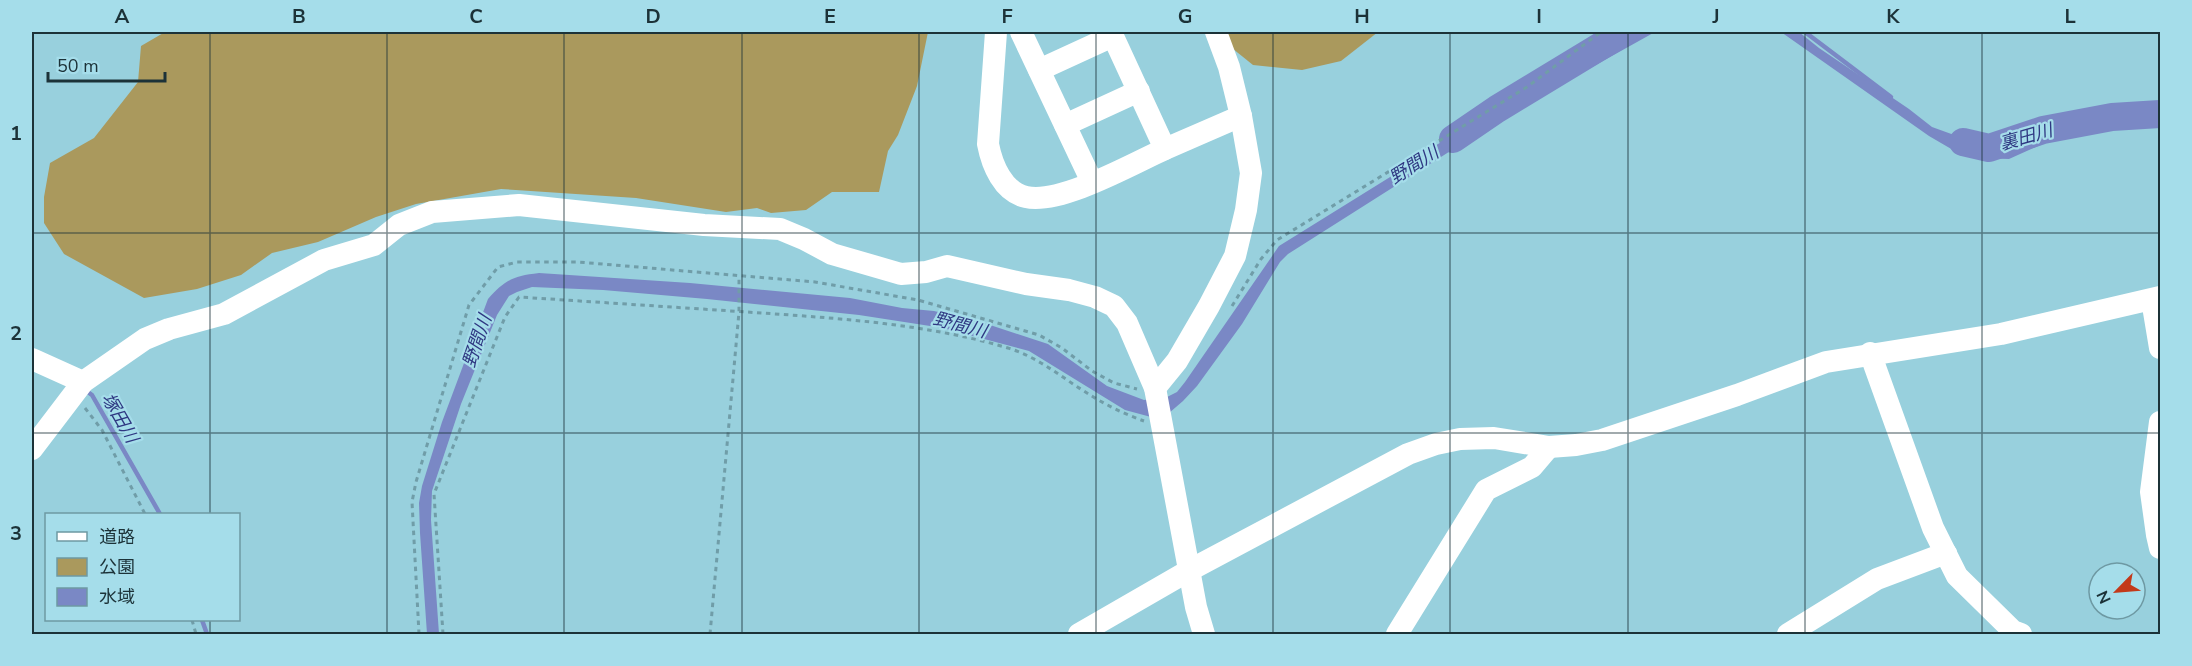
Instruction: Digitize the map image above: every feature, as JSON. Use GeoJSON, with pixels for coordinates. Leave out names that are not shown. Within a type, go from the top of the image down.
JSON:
{"type":"FeatureCollection","features":[{"type":"Feature","properties":{"kind":"street"},"geometry":{"type":"LineString","coordinates":[[996,32],[987,135],[990,155],[998,174],[1013,191],[1025,197],[1038,199],[1077,189],[1241,116]]}},
{"type":"Feature","properties":{"kind":"street"},"geometry":{"type":"LineString","coordinates":[[1021,32],[1092,182]]}},
{"type":"Feature","properties":{"kind":"street"},"geometry":{"type":"LineString","coordinates":[[1155,388],[1177,361],[1235,256],[1251,173],[1229,67],[1216,32]]}},
{"type":"Feature","properties":{"kind":"street"},"geometry":{"type":"LineString","coordinates":[[1039,70],[1112,34],[1165,149]]}},
{"type":"Feature","properties":{"kind":"street"},"geometry":{"type":"LineString","coordinates":[[1065,125],[1138,91]]}},
{"type":"Feature","properties":{"kind":"street"},"geometry":{"type":"LineString","coordinates":[[32,449],[77,390],[145,339],[169,329],[224,314],[324,260],[374,245],[399,225],[432,212],[519,205],[704,225],[780,229],[832,254],[901,274],[926,272],[947,266],[1095,297],[1114,306],[1128,323],[1155,388],[1196,607],[1204,634]]}},
{"type":"Feature","properties":{"kind":"street"},"geometry":{"type":"LineString","coordinates":[[1079,634],[1190,570],[1408,454],[1436,444],[1460,439],[1494,438],[1549,447],[1602,440],[1737,395],[1826,362],[1870,353],[2001,334],[2156,299],[2160,348]]}},
{"type":"Feature","properties":{"kind":"street"},"geometry":{"type":"LineString","coordinates":[[1870,353],[1933,528],[1957,576],[2013,631],[2021,634]]}},
{"type":"Feature","properties":{"kind":"street"},"geometry":{"type":"LineString","coordinates":[[32,359],[77,390]]}},
{"type":"Feature","properties":{"kind":"street"},"geometry":{"type":"LineString","coordinates":[[2160,422],[2151,492],[2160,548]]}},
{"type":"Feature","properties":{"kind":"street"},"geometry":{"type":"LineString","coordinates":[[1397,634],[1486,490],[1532,467],[1549,447]]}},
{"type":"Feature","properties":{"kind":"street"},"geometry":{"type":"LineString","coordinates":[[1788,634],[1877,579],[1946,553]]}},
{"type":"Feature","properties":{"kind":"path"},"geometry":{"type":"LineString","coordinates":[[1227,314],[1261,259],[1277,240],[1527,87],[1601,32]]}},
{"type":"Feature","properties":{"kind":"path"},"geometry":{"type":"LineString","coordinates":[[419,634],[412,502],[416,482],[469,305],[498,267],[517,262],[578,262],[815,282],[918,300],[1039,335],[1114,383],[1140,390],[1155,388]]}},
{"type":"Feature","properties":{"kind":"path"},"geometry":{"type":"LineString","coordinates":[[710,634],[739,312],[739,276]]}},
{"type":"Feature","properties":{"kind":"path"},"geometry":{"type":"LineString","coordinates":[[443,634],[434,494],[505,317],[519,297],[739,312],[896,326],[958,336],[1010,348],[1042,363],[1088,394],[1130,416],[1150,423],[1160,421]]}},
{"type":"Feature","properties":{"kind":"path"},"geometry":{"type":"LineString","coordinates":[[77,390],[88,411],[102,430],[144,513]]}},
{"type":"Feature","properties":{"kind":"green space"},"geometry":{"type":"Polygon","coordinates":[[[165,32],[928,32],[917,86],[898,135],[888,151],[879,192],[832,192],[806,210],[771,213],[757,208],[726,212],[636,198],[501,189],[416,204],[376,217],[318,242],[272,253],[241,275],[197,289],[144,298],[64,254],[44,223],[44,197],[50,163],[94,138],[138,82],[141,46],[165,32]]]}},
{"type":"Feature","properties":{"kind":"green space"},"geometry":{"type":"Polygon","coordinates":[[[1212,32],[1378,32],[1341,61],[1302,70],[1253,65],[1212,32]]]}},
{"type":"Feature","properties":{"kind":"water","name":"野間川"},"geometry":{"type":"Polygon","coordinates":[[[1632,32],[1655,32],[1515,110],[1288,254],[1280,262],[1242,324],[1197,386],[1169,413],[1151,417],[1125,410],[1029,351],[943,328],[859,315],[603,290],[532,287],[517,292],[509,296],[497,315],[461,404],[432,491],[431,520],[439,634],[427,634],[420,533],[419,503],[422,486],[442,422],[488,299],[499,287],[510,280],[539,273],[690,283],[850,298],[902,308],[934,311],[984,323],[1048,344],[1107,386],[1144,400],[1167,397],[1177,392],[1185,382],[1279,246],[1403,169],[1419,155],[1632,32]]]}},
{"type":"Feature","properties":{"kind":"water","name":"裏田川"},"geometry":{"type":"Polygon","coordinates":[[[1781,32],[1799,32],[1932,127],[1968,140],[2007,145],[2080,119],[2148,109],[2160,113],[2160,118],[2145,116],[2092,122],[2009,159],[1976,158],[1953,150],[1929,136],[1781,32]]]}},
{"type":"Feature","properties":{"kind":"waterway","name":"野間川"},"geometry":{"type":"LineString","coordinates":[[1453,139],[1497,109],[1624,32]]}},
{"type":"Feature","properties":{"kind":"waterway"},"geometry":{"type":"LineString","coordinates":[[1805,32],[1891,97]]}},
{"type":"Feature","properties":{"kind":"waterway","name":"裏田川"},"geometry":{"type":"LineString","coordinates":[[1963,142],[1989,148],[2043,130],[2112,117],[2160,114]]}},
{"type":"Feature","properties":{"kind":"waterway","name":"塚田川"},"geometry":{"type":"LineString","coordinates":[[85,390],[92,395],[159,513]]}},
{"type":"Feature","properties":{"kind":"waterway","name":"塚田川"},"geometry":{"type":"LineString","coordinates":[[202,621],[207,634]]}}]}
